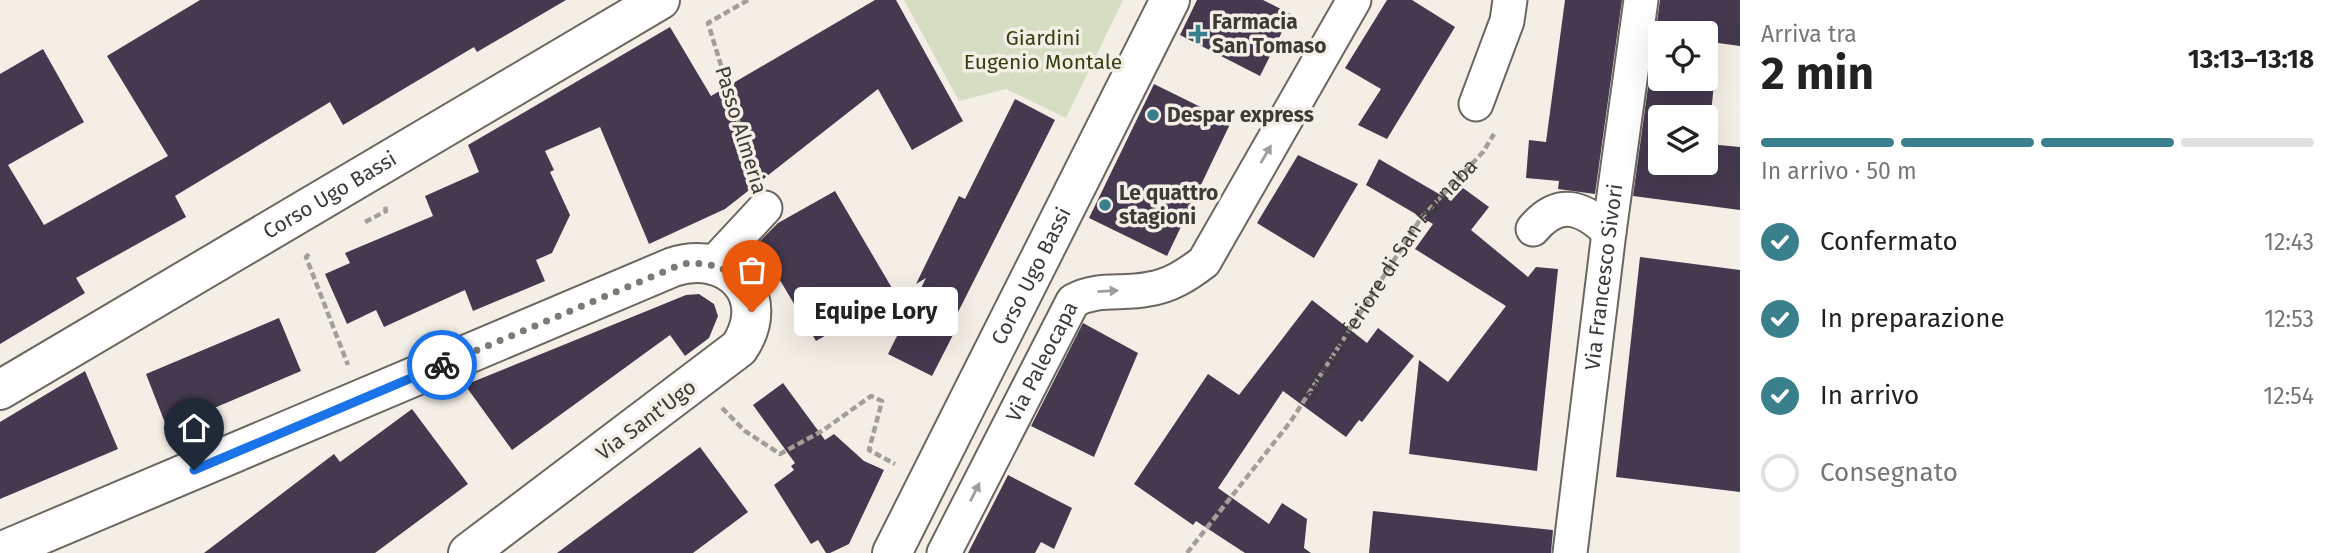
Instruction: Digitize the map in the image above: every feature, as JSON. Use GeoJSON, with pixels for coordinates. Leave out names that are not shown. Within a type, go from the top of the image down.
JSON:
{"type":"FeatureCollection","features":[{"type":"Feature","properties":{"kind":"street","name":"Corso Ugo Bassi"},"geometry":{"type":"LineString","coordinates":[[0,390],[660,0]]}},
{"type":"Feature","properties":{"kind":"street","name":"Corso Ugo Bassi"},"geometry":{"type":"LineString","coordinates":[[893,553],[1170,0]]}},
{"type":"Feature","properties":{"kind":"street","name":"Via Paleocapa"},"geometry":{"type":"LineString","coordinates":[[944,553],[1073,301],[1100,290],[1148,290],[1179,279],[1204,262],[1354,0]]}},
{"type":"Feature","properties":{"kind":"street"},"geometry":{"type":"LineString","coordinates":[[1476,104],[1507,21],[1510,0]]}},
{"type":"Feature","properties":{"kind":"street","name":"Via Francesco Sivori"},"geometry":{"type":"LineString","coordinates":[[1570,553],[1609,232],[1641,0]]}},
{"type":"Feature","properties":{"kind":"street","name":"Passo Almeria"},"geometry":{"type":"LineString","coordinates":[[713,264],[765,208]]}},
{"type":"Feature","properties":{"kind":"street"},"geometry":{"type":"LineString","coordinates":[[1533,229],[1549,212],[1563,209],[1590,216],[1609,232]]}},
{"type":"Feature","properties":{"kind":"street"},"geometry":{"type":"LineString","coordinates":[[0,552],[673,267],[692,263],[713,264]]}},
{"type":"Feature","properties":{"kind":"street","name":"Via Sant'Ugo"},"geometry":{"type":"LineString","coordinates":[[468,553],[739,348],[751,320],[749,296],[736,276],[713,264]]}},
{"type":"Feature","properties":{"kind":"path","name":"Passo Almeria"},"geometry":{"type":"LineString","coordinates":[[748,0],[708,23],[765,208]]}},
{"type":"Feature","properties":{"kind":"path","name":"Salita Inferiore di San Barnaba"},"geometry":{"type":"LineString","coordinates":[[1187,553],[1291,421],[1421,218],[1483,152],[1503,120],[1476,104]]}},
{"type":"Feature","properties":{"kind":"path"},"geometry":{"type":"LineString","coordinates":[[311,251],[306,257],[342,348]]}},
{"type":"Feature","properties":{"kind":"path"},"geometry":{"type":"LineString","coordinates":[[719,405],[745,430],[780,454],[822,431],[871,396],[882,401],[869,450],[895,464],[889,475]]}},
{"type":"Feature","properties":{"kind":"green space","name":"Giardini Eugenio Montale"},"geometry":{"type":"Polygon","coordinates":[[[904,0],[1123,0],[1066,118],[1006,89],[959,101],[904,0]]]}},
{"type":"Feature","properties":{"kind":"building"},"geometry":{"type":"Polygon","coordinates":[[[200,0],[566,0],[477,52],[474,47],[343,125],[330,102],[175,196],[186,217],[76,278],[85,293],[0,344],[0,74],[43,49],[84,122],[8,165],[44,225],[168,156],[107,56],[200,0]]]}},
{"type":"Feature","properties":{"kind":"building"},"geometry":{"type":"Polygon","coordinates":[[[875,0],[896,0],[963,121],[912,150],[878,89],[725,209],[649,244],[600,127],[545,151],[554,170],[550,172],[570,215],[552,253],[536,260],[545,281],[473,311],[465,290],[384,327],[376,310],[347,324],[325,274],[350,263],[345,253],[433,216],[425,196],[479,172],[468,145],[670,27],[711,96],[875,0]]]}},
{"type":"Feature","properties":{"kind":"building"},"geometry":{"type":"Polygon","coordinates":[[[1197,0],[1263,0],[1291,14],[1260,76],[1180,35],[1197,0]]]}},
{"type":"Feature","properties":{"kind":"building"},"geometry":{"type":"Polygon","coordinates":[[[1387,0],[1412,0],[1455,27],[1387,139],[1358,125],[1381,89],[1345,68],[1387,0]]]}},
{"type":"Feature","properties":{"kind":"building"},"geometry":{"type":"Polygon","coordinates":[[[1565,0],[1622,0],[1595,194],[1558,189],[1559,181],[1526,178],[1529,140],[1546,142],[1565,0]]]}},
{"type":"Feature","properties":{"kind":"building"},"geometry":{"type":"Polygon","coordinates":[[[1660,0],[1740,0],[1740,46],[1718,43],[1718,21],[1657,21],[1660,0]]]}},
{"type":"Feature","properties":{"kind":"building"},"geometry":{"type":"Polygon","coordinates":[[[1154,84],[1231,122],[1167,256],[1089,218],[1154,84]]]}},
{"type":"Feature","properties":{"kind":"building"},"geometry":{"type":"Polygon","coordinates":[[[1648,87],[1648,91],[1713,91],[1712,105],[1648,105],[1648,175],[1718,175],[1718,145],[1740,147],[1740,210],[1633,196],[1648,87]]]}},
{"type":"Feature","properties":{"kind":"building"},"geometry":{"type":"Polygon","coordinates":[[[1015,99],[1055,120],[949,330],[954,333],[932,376],[888,354],[926,278],[916,284],[959,196],[965,199],[1015,99]]]}},
{"type":"Feature","properties":{"kind":"building"},"geometry":{"type":"Polygon","coordinates":[[[1298,155],[1358,184],[1314,258],[1257,223],[1298,155]]]}},
{"type":"Feature","properties":{"kind":"building"},"geometry":{"type":"Polygon","coordinates":[[[1379,159],[1451,201],[1463,188],[1489,207],[1471,230],[1528,277],[1536,267],[1558,269],[1537,471],[1409,454],[1419,360],[1448,382],[1506,306],[1415,249],[1433,224],[1366,185],[1379,159]]]}},
{"type":"Feature","properties":{"kind":"building"},"geometry":{"type":"Polygon","coordinates":[[[835,191],[896,295],[816,341],[758,243],[778,223],[835,191]]]}},
{"type":"Feature","properties":{"kind":"building"},"geometry":{"type":"Polygon","coordinates":[[[1640,257],[1740,270],[1740,492],[1616,477],[1640,257]]]}},
{"type":"Feature","properties":{"kind":"building"},"geometry":{"type":"Polygon","coordinates":[[[699,294],[714,304],[718,316],[709,338],[685,356],[670,335],[512,450],[465,385],[686,295],[699,294]]]}},
{"type":"Feature","properties":{"kind":"building"},"geometry":{"type":"Polygon","coordinates":[[[1312,300],[1367,343],[1378,328],[1414,356],[1362,422],[1359,420],[1346,437],[1283,391],[1218,488],[1269,524],[1282,503],[1307,519],[1304,548],[1311,553],[1245,553],[1196,521],[1193,525],[1134,484],[1208,374],[1239,395],[1312,300]]]}},
{"type":"Feature","properties":{"kind":"building"},"geometry":{"type":"Polygon","coordinates":[[[279,318],[301,371],[167,428],[146,374],[279,318]]]}},
{"type":"Feature","properties":{"kind":"building"},"geometry":{"type":"Polygon","coordinates":[[[1083,323],[1138,353],[1094,457],[1031,426],[1083,323]]]}},
{"type":"Feature","properties":{"kind":"building"},"geometry":{"type":"Polygon","coordinates":[[[85,371],[118,449],[0,499],[0,422],[85,371]]]}},
{"type":"Feature","properties":{"kind":"building"},"geometry":{"type":"Polygon","coordinates":[[[783,383],[825,440],[834,434],[864,461],[884,470],[849,544],[830,553],[826,553],[818,540],[811,544],[774,485],[794,470],[791,466],[795,463],[753,405],[783,383]]]}},
{"type":"Feature","properties":{"kind":"building"},"geometry":{"type":"Polygon","coordinates":[[[412,409],[468,484],[375,553],[204,553],[334,454],[340,462],[412,409]]]}},
{"type":"Feature","properties":{"kind":"building"},"geometry":{"type":"Polygon","coordinates":[[[700,447],[748,512],[693,553],[557,553],[700,447]]]}},
{"type":"Feature","properties":{"kind":"building"},"geometry":{"type":"Polygon","coordinates":[[[1008,475],[1072,508],[1054,549],[1041,542],[1035,553],[968,553],[1008,475]]]}},
{"type":"Feature","properties":{"kind":"building"},"geometry":{"type":"Polygon","coordinates":[[[1373,511],[1553,530],[1551,553],[1369,553],[1373,511]]]}},
{"type":"Feature","properties":{"kind":"way so far"},"geometry":{"type":"LineString","coordinates":[[442,365],[682,264],[713,264],[729,271],[746,289],[752,312]]}},
{"type":"Feature","properties":{"kind":"place","name":"Farmacia San Tomaso"},"geometry":{"type":"Point","coordinates":[1198,34]}},
{"type":"Feature","properties":{"kind":"place","name":"Despar express"},"geometry":{"type":"Point","coordinates":[1153,115]}},
{"type":"Feature","properties":{"kind":"place","name":"Le quattro stagioni"},"geometry":{"type":"Point","coordinates":[1105,205]}},
{"type":"Feature","properties":{"kind":"place","name":"Equipe Lory"},"geometry":{"type":"Point","coordinates":[752,312]}},
{"type":"Feature","properties":{"kind":"route"},"geometry":{"type":"LineString","coordinates":[[194,470],[442,365]]}}]}
